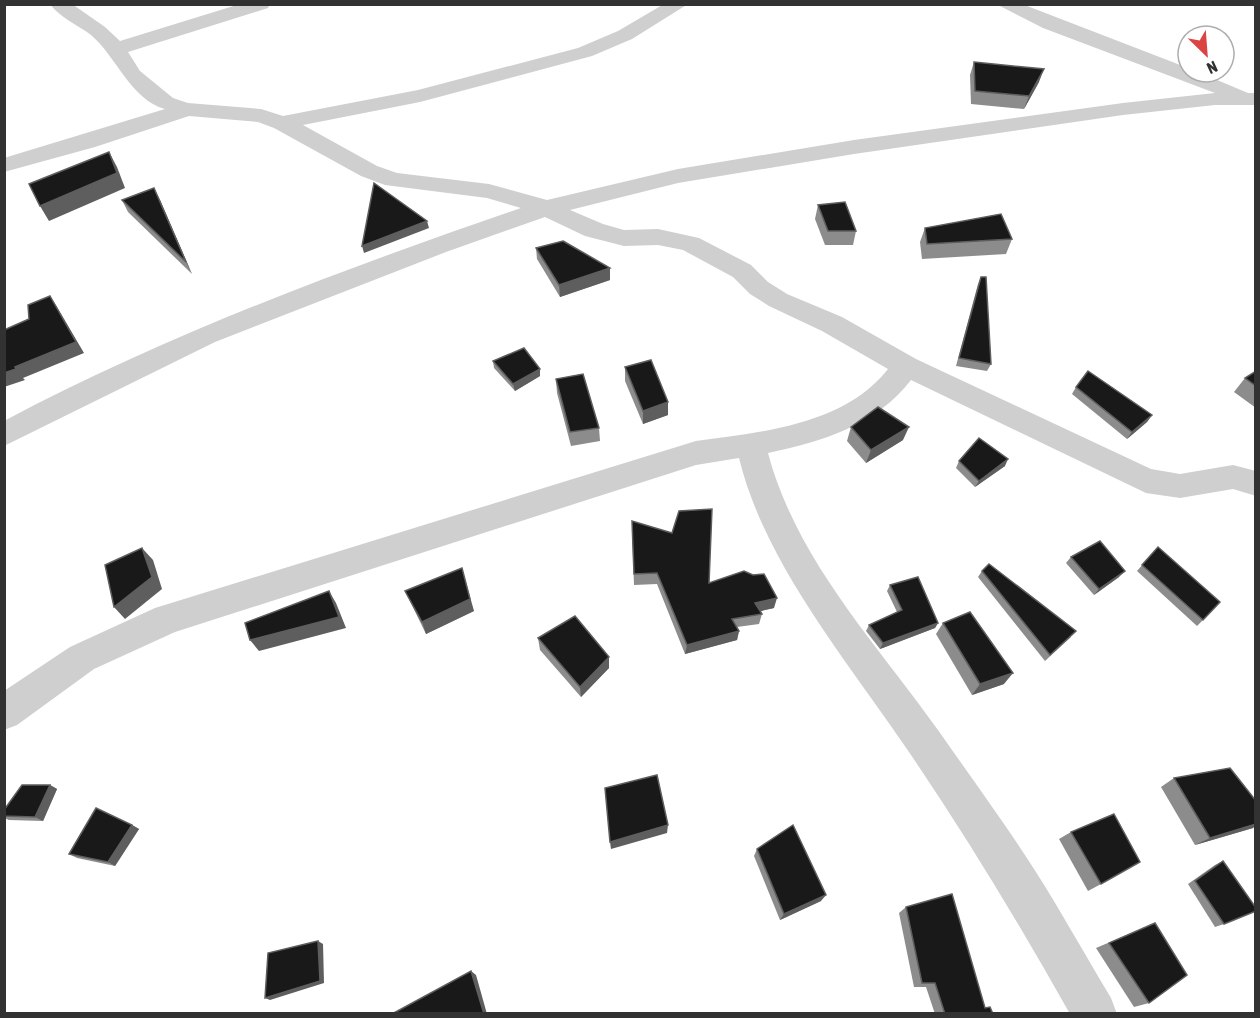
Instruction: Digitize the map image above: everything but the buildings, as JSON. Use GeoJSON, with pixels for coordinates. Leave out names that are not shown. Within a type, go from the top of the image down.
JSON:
{"type":"FeatureCollection","features":[{"type":"Feature","properties":{"kind":"street"},"geometry":{"type":"LineString","coordinates":[[59,4],[98,31],[116,49],[132,75],[165,103],[188,109],[241,113],[282,123],[369,171],[393,180],[489,191],[546,208],[594,230],[614,235],[658,237],[690,244],[742,271],[759,288],[778,300],[831,324],[906,366],[1146,481],[1180,486],[1233,477],[1256,484]]}},
{"type":"Feature","properties":{"kind":"street"},"geometry":{"type":"LineString","coordinates":[[116,49],[261,4]]}},
{"type":"Feature","properties":{"kind":"street"},"geometry":{"type":"LineString","coordinates":[[282,123],[420,96],[585,52],[625,35],[679,4]]}},
{"type":"Feature","properties":{"kind":"street"},"geometry":{"type":"LineString","coordinates":[[1005,4],[1050,24],[1253,99]]}},
{"type":"Feature","properties":{"kind":"street"},"geometry":{"type":"LineString","coordinates":[[4,435],[76,396],[205,335],[437,246],[546,208],[678,176],[854,147],[1123,109],[1253,99]]}},
{"type":"Feature","properties":{"kind":"street"},"geometry":{"type":"LineString","coordinates":[[4,165],[108,136],[188,109]]}},
{"type":"Feature","properties":{"kind":"street"},"geometry":{"type":"LineString","coordinates":[[4,713],[82,658],[167,619],[696,453],[751,445],[823,427],[870,402],[898,380],[906,366]]}},
{"type":"Feature","properties":{"kind":"street"},"geometry":{"type":"LineString","coordinates":[[751,445],[761,484],[783,536],[839,624],[924,742],[1019,883],[1095,1014]]}}]}
